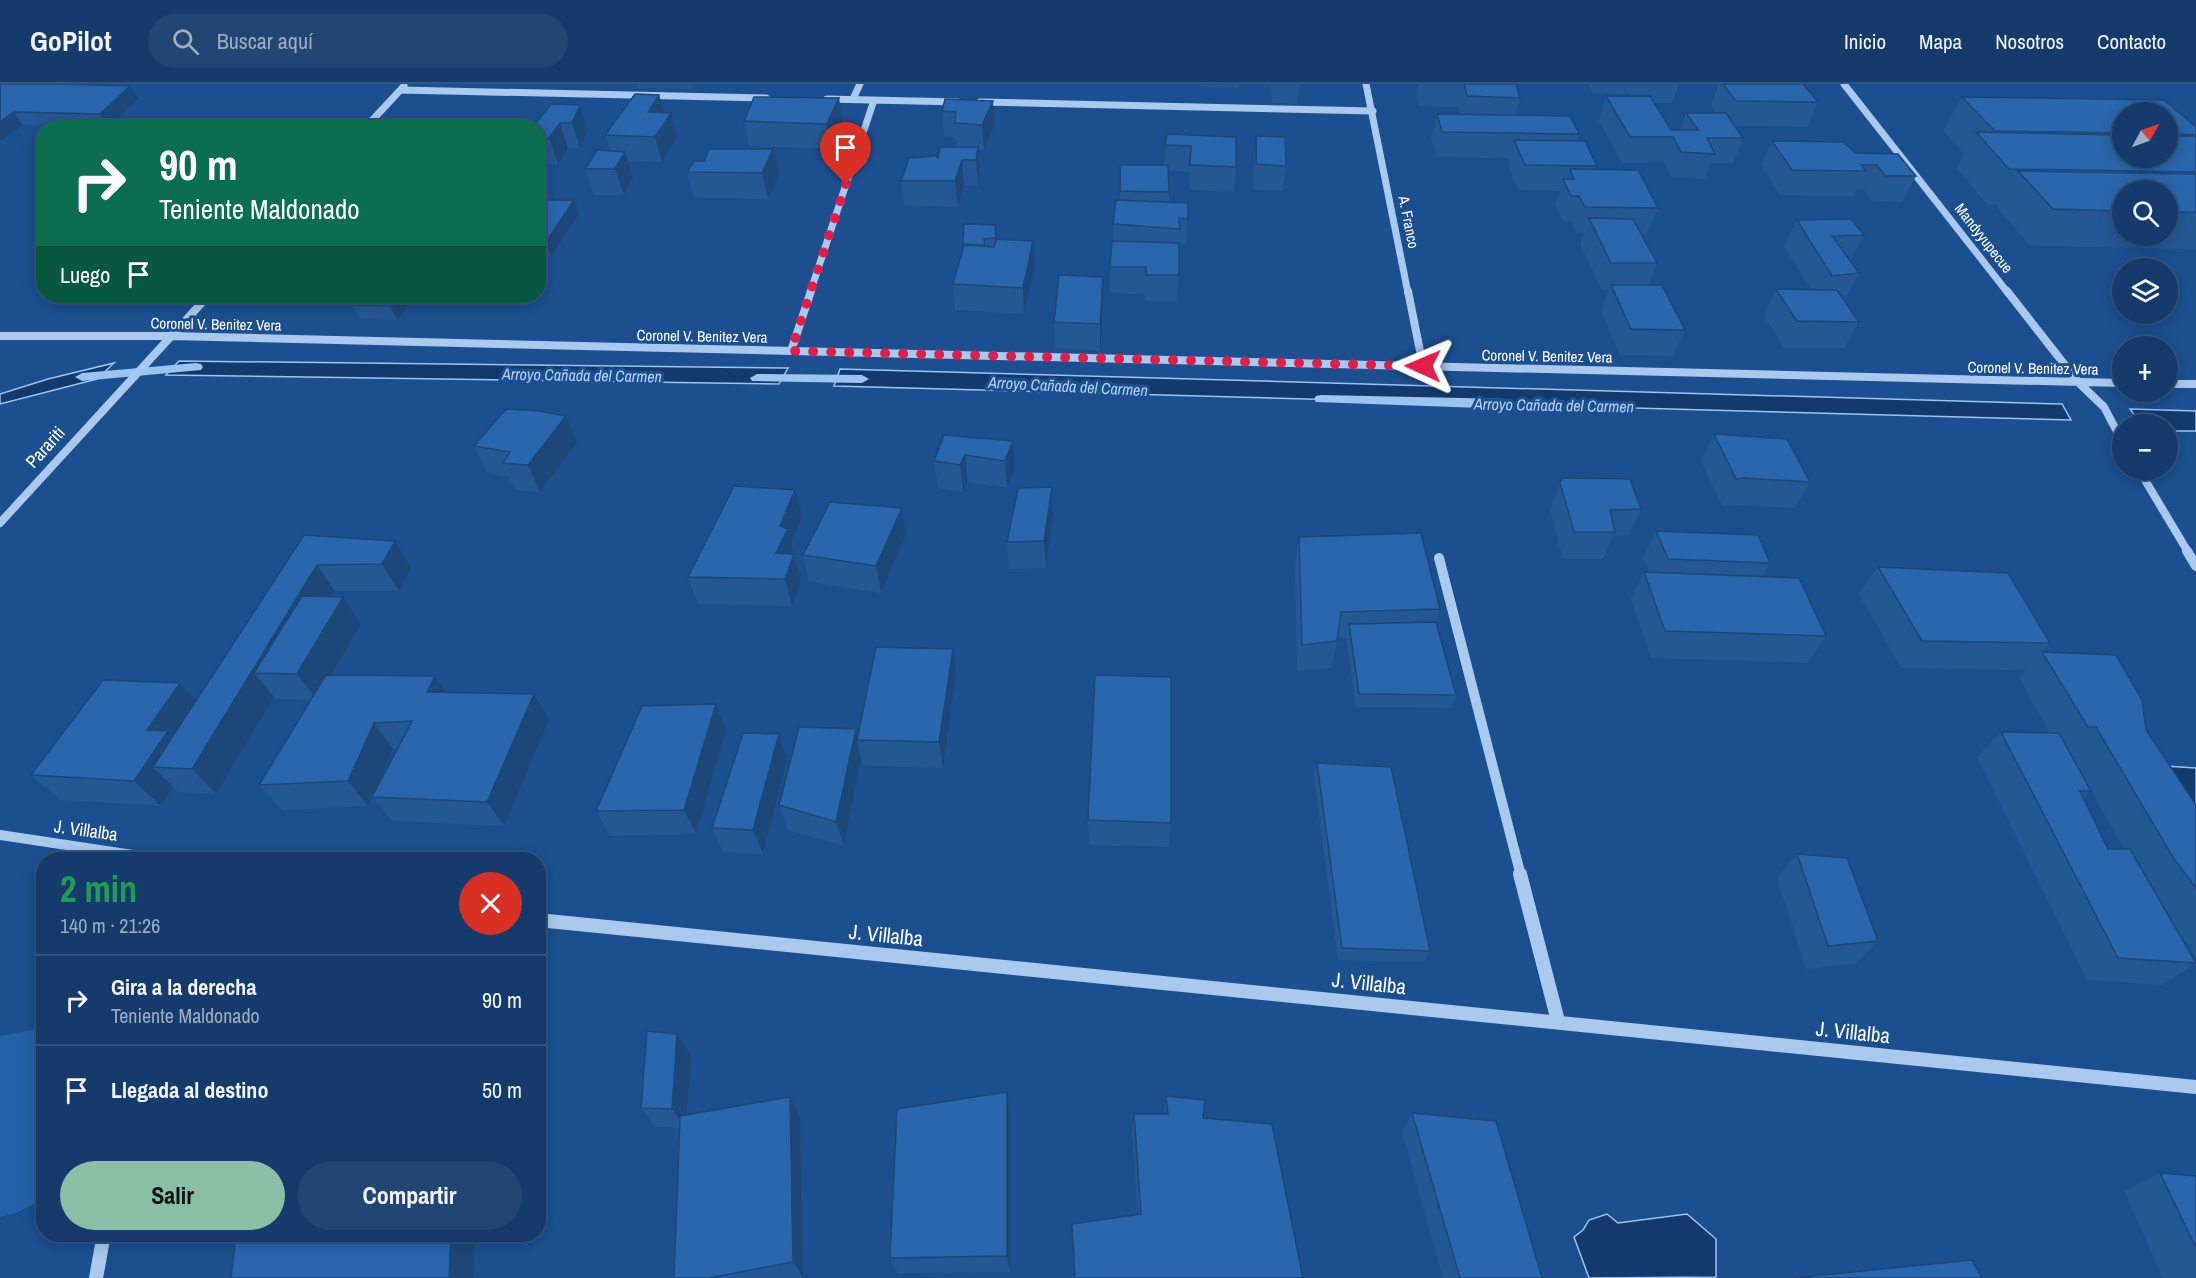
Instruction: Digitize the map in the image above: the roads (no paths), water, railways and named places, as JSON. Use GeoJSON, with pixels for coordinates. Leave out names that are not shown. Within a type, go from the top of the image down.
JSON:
{"type":"FeatureCollection","features":[{"type":"Feature","properties":{"kind":"street"},"geometry":{"type":"LineString","coordinates":[[373,120],[406,84]]}},
{"type":"Feature","properties":{"kind":"street"},"geometry":{"type":"LineString","coordinates":[[853,99],[860,84]]}},
{"type":"Feature","properties":{"kind":"street","name":"A. Franco"},"geometry":{"type":"LineString","coordinates":[[1366,84],[1423,366]]}},
{"type":"Feature","properties":{"kind":"street","name":"Mandyyupecue"},"geometry":{"type":"LineString","coordinates":[[1844,84],[2079,382],[2103,407],[2112,423]]}},
{"type":"Feature","properties":{"kind":"street"},"geometry":{"type":"LineString","coordinates":[[401,90],[770,98]]}},
{"type":"Feature","properties":{"kind":"street"},"geometry":{"type":"LineString","coordinates":[[818,99],[1372,111]]}},
{"type":"Feature","properties":{"kind":"street"},"geometry":{"type":"LineString","coordinates":[[791,351],[874,100]]}},
{"type":"Feature","properties":{"kind":"street"},"geometry":{"type":"LineString","coordinates":[[170,336],[201,303]]}},
{"type":"Feature","properties":{"kind":"street","name":"Coronel V. Benitez Vera"},"geometry":{"type":"LineString","coordinates":[[0,336],[170,336],[2112,383]]}},
{"type":"Feature","properties":{"kind":"street","name":"Parariti"},"geometry":{"type":"LineString","coordinates":[[0,523],[170,336]]}},
{"type":"Feature","properties":{"kind":"street"},"geometry":{"type":"LineString","coordinates":[[2178,384],[2196,384]]}},
{"type":"Feature","properties":{"kind":"street"},"geometry":{"type":"LineString","coordinates":[[2145,480],[2196,566]]}},
{"type":"Feature","properties":{"kind":"street"},"geometry":{"type":"LineString","coordinates":[[1439,558],[1558,1021]]}},
{"type":"Feature","properties":{"kind":"street","name":"J. Villalba"},"geometry":{"type":"LineString","coordinates":[[0,835],[113,852]]}},
{"type":"Feature","properties":{"kind":"street","name":"J. Villalba"},"geometry":{"type":"LineString","coordinates":[[546,921],[2196,1087]]}},
{"type":"Feature","properties":{"kind":"street"},"geometry":{"type":"LineString","coordinates":[[96,1278],[103,1242]]}},
{"type":"Feature","properties":{"kind":"water"},"geometry":{"type":"Polygon","coordinates":[[[179,361],[788,368],[779,384],[166,375],[179,361]]]}},
{"type":"Feature","properties":{"kind":"water"},"geometry":{"type":"Polygon","coordinates":[[[114,363],[97,379],[0,404],[0,394],[48,379],[114,363]]]}},
{"type":"Feature","properties":{"kind":"water"},"geometry":{"type":"Polygon","coordinates":[[[840,369],[2062,404],[2071,420],[834,386],[840,369]]]}},
{"type":"Feature","properties":{"kind":"water"},"geometry":{"type":"Polygon","coordinates":[[[2130,409],[2196,411],[2196,431],[2178,431],[2178,414],[2134,414],[2130,409]]]}},
{"type":"Feature","properties":{"kind":"water"},"geometry":{"type":"Polygon","coordinates":[[[2164,766],[2196,768],[2196,813],[2164,766]]]}},
{"type":"Feature","properties":{"kind":"water"},"geometry":{"type":"Polygon","coordinates":[[[1607,1214],[1618,1223],[1687,1214],[1716,1239],[1716,1277],[1589,1278],[1574,1237],[1583,1230],[1589,1220],[1607,1214]]]}},
{"type":"Feature","properties":{"kind":"waterway","name":"Arroyo Cañada del Carmen"},"geometry":{"type":"LineString","coordinates":[[82,377],[196,367]]}},
{"type":"Feature","properties":{"kind":"waterway","name":"Arroyo Cañada del Carmen"},"geometry":{"type":"LineString","coordinates":[[757,378],[862,379]]}},
{"type":"Feature","properties":{"kind":"waterway","name":"Arroyo Cañada del Carmen"},"geometry":{"type":"LineString","coordinates":[[1321,399],[1509,404]]}}]}
